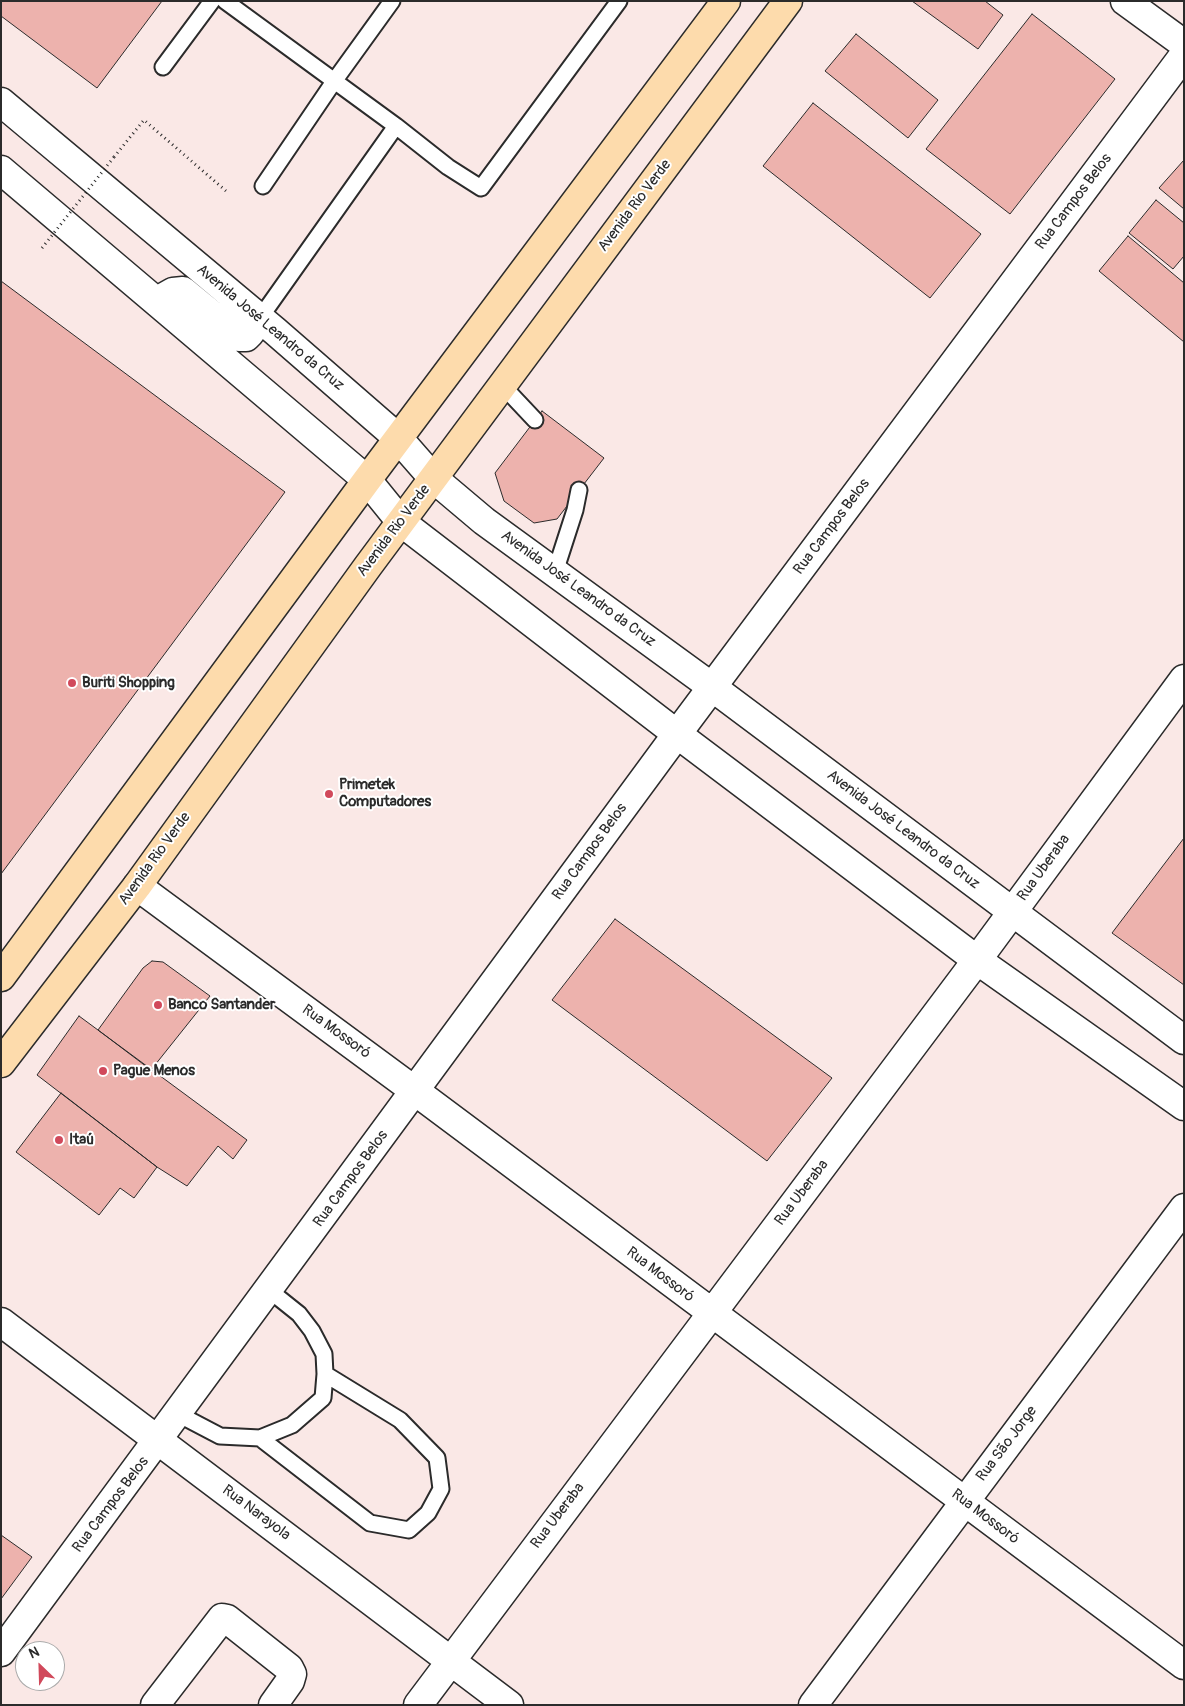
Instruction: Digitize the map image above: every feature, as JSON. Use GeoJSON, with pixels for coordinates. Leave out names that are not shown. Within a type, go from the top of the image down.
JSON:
{"type":"FeatureCollection","features":[{"type":"Feature","properties":{"kind":"main road"},"geometry":{"type":"LineString","coordinates":[[1,977],[398,438],[726,1]]}},
{"type":"Feature","properties":{"kind":"main road","name":"Avenida Rio Verde"},"geometry":{"type":"LineString","coordinates":[[1,1063],[136,886],[401,522],[788,1]]}},
{"type":"Feature","properties":{"kind":"street"},"geometry":{"type":"LineString","coordinates":[[1125,1],[1184,44]]}},
{"type":"Feature","properties":{"kind":"street","name":"Rua Campos Belos"},"geometry":{"type":"LineString","coordinates":[[1,1652],[416,1091],[677,734],[1184,56]]}},
{"type":"Feature","properties":{"kind":"street","name":"Avenida José Leandro da Cruz"},"geometry":{"type":"LineString","coordinates":[[1,102],[260,318],[398,438],[434,478],[484,521],[712,687],[1184,1040]]}},
{"type":"Feature","properties":{"kind":"street"},"geometry":{"type":"LineString","coordinates":[[1,170],[367,480],[401,522],[677,734],[977,960],[1184,1106]]}},
{"type":"Feature","properties":{"kind":"street"},"geometry":{"type":"LineString","coordinates":[[157,302],[173,292],[183,291],[239,337],[246,337],[260,318]]}},
{"type":"Feature","properties":{"kind":"street","name":"Rua Uberaba"},"geometry":{"type":"LineString","coordinates":[[418,1705],[977,960],[1184,679]]}},
{"type":"Feature","properties":{"kind":"street","name":"Rua Mossoró"},"geometry":{"type":"LineString","coordinates":[[136,886],[416,1091],[1184,1665]]}},
{"type":"Feature","properties":{"kind":"street","name":"Rua São Jorge"},"geometry":{"type":"LineString","coordinates":[[813,1705],[1184,1208]]}},
{"type":"Feature","properties":{"kind":"street","name":"Rua Narayola"},"geometry":{"type":"LineString","coordinates":[[1,1322],[159,1439],[509,1705]]}},
{"type":"Feature","properties":{"kind":"street"},"geometry":{"type":"LineString","coordinates":[[156,1705],[222,1618],[227,1619],[289,1668],[292,1674],[290,1682],[272,1705]]}},
{"type":"Feature","properties":{"kind":"lane"},"geometry":{"type":"LineString","coordinates":[[163,67],[212,1]]}},
{"type":"Feature","properties":{"kind":"lane"},"geometry":{"type":"LineString","coordinates":[[225,1],[254,24],[335,80],[448,167],[481,188],[619,1]]}},
{"type":"Feature","properties":{"kind":"lane"},"geometry":{"type":"LineString","coordinates":[[263,186],[335,80],[392,1]]}},
{"type":"Feature","properties":{"kind":"lane"},"geometry":{"type":"LineString","coordinates":[[260,318],[396,126]]}},
{"type":"Feature","properties":{"kind":"lane"},"geometry":{"type":"LineString","coordinates":[[502,385],[535,420]]}},
{"type":"Feature","properties":{"kind":"lane"},"geometry":{"type":"LineString","coordinates":[[555,572],[576,510],[579,490]]}},
{"type":"Feature","properties":{"kind":"lane"},"geometry":{"type":"LineString","coordinates":[[178,1414],[220,1436],[260,1438],[292,1425],[323,1398],[324,1354],[312,1330],[299,1314],[269,1290]]}},
{"type":"Feature","properties":{"kind":"lane"},"geometry":{"type":"LineString","coordinates":[[260,1438],[370,1523],[409,1530],[428,1513],[441,1489],[437,1458],[400,1420],[325,1374]]}},
{"type":"Feature","properties":{"kind":"path"},"geometry":{"type":"LineString","coordinates":[[42,248],[144,120],[226,191]]}},
{"type":"Feature","properties":{"kind":"building"},"geometry":{"type":"Polygon","coordinates":[[[1,1],[162,1],[97,88],[1,16],[1,1]]]}},
{"type":"Feature","properties":{"kind":"building"},"geometry":{"type":"Polygon","coordinates":[[[912,1],[985,1],[1003,15],[978,49],[912,1]]]}},
{"type":"Feature","properties":{"kind":"building"},"geometry":{"type":"Polygon","coordinates":[[[1032,14],[1115,79],[1010,214],[926,149],[1032,14]]]}},
{"type":"Feature","properties":{"kind":"building"},"geometry":{"type":"Polygon","coordinates":[[[856,34],[938,100],[908,138],[825,71],[856,34]]]}},
{"type":"Feature","properties":{"kind":"building"},"geometry":{"type":"Polygon","coordinates":[[[813,103],[981,234],[930,298],[763,166],[813,103]]]}},
{"type":"Feature","properties":{"kind":"building"},"geometry":{"type":"Polygon","coordinates":[[[1184,160],[1184,209],[1159,188],[1184,160]]]}},
{"type":"Feature","properties":{"kind":"building"},"geometry":{"type":"Polygon","coordinates":[[[1156,200],[1184,223],[1184,256],[1173,269],[1129,233],[1156,200]]]}},
{"type":"Feature","properties":{"kind":"building"},"geometry":{"type":"Polygon","coordinates":[[[1128,236],[1184,283],[1184,342],[1099,271],[1128,236]]]}},
{"type":"Feature","properties":{"kind":"building","name":"Buriti Shopping"},"geometry":{"type":"Polygon","coordinates":[[[1,281],[285,492],[1,874],[1,281]]]}},
{"type":"Feature","properties":{"kind":"building"},"geometry":{"type":"Polygon","coordinates":[[[542,411],[604,458],[557,519],[534,523],[504,501],[495,473],[542,411]]]}},
{"type":"Feature","properties":{"kind":"building"},"geometry":{"type":"Polygon","coordinates":[[[1184,838],[1184,985],[1112,933],[1184,838]]]}},
{"type":"Feature","properties":{"kind":"building"},"geometry":{"type":"Polygon","coordinates":[[[615,919],[832,1078],[767,1161],[552,1000],[615,919]]]}},
{"type":"Feature","properties":{"kind":"building"},"geometry":{"type":"Polygon","coordinates":[[[152,961],[163,962],[210,996],[151,1070],[98,1030],[143,968],[152,961]]]}},
{"type":"Feature","properties":{"kind":"building"},"geometry":{"type":"Polygon","coordinates":[[[79,1016],[247,1140],[233,1159],[218,1146],[187,1186],[157,1167],[37,1075],[79,1016]]]}},
{"type":"Feature","properties":{"kind":"building"},"geometry":{"type":"Polygon","coordinates":[[[61,1093],[157,1167],[134,1198],[120,1188],[99,1215],[16,1152],[61,1093]]]}},
{"type":"Feature","properties":{"kind":"building"},"geometry":{"type":"Polygon","coordinates":[[[1,1535],[32,1557],[1,1599],[1,1535]]]}},
{"type":"Feature","properties":{"kind":"place","name":"Buriti Shopping"},"geometry":{"type":"Point","coordinates":[72,683]}},
{"type":"Feature","properties":{"kind":"place","name":"Primetek Computadores"},"geometry":{"type":"Point","coordinates":[329,794]}},
{"type":"Feature","properties":{"kind":"place","name":"Banco Santander"},"geometry":{"type":"Point","coordinates":[158,1005]}},
{"type":"Feature","properties":{"kind":"place","name":"Pague Menos"},"geometry":{"type":"Point","coordinates":[103,1071]}},
{"type":"Feature","properties":{"kind":"place","name":"Itaú"},"geometry":{"type":"Point","coordinates":[59,1140]}}]}
